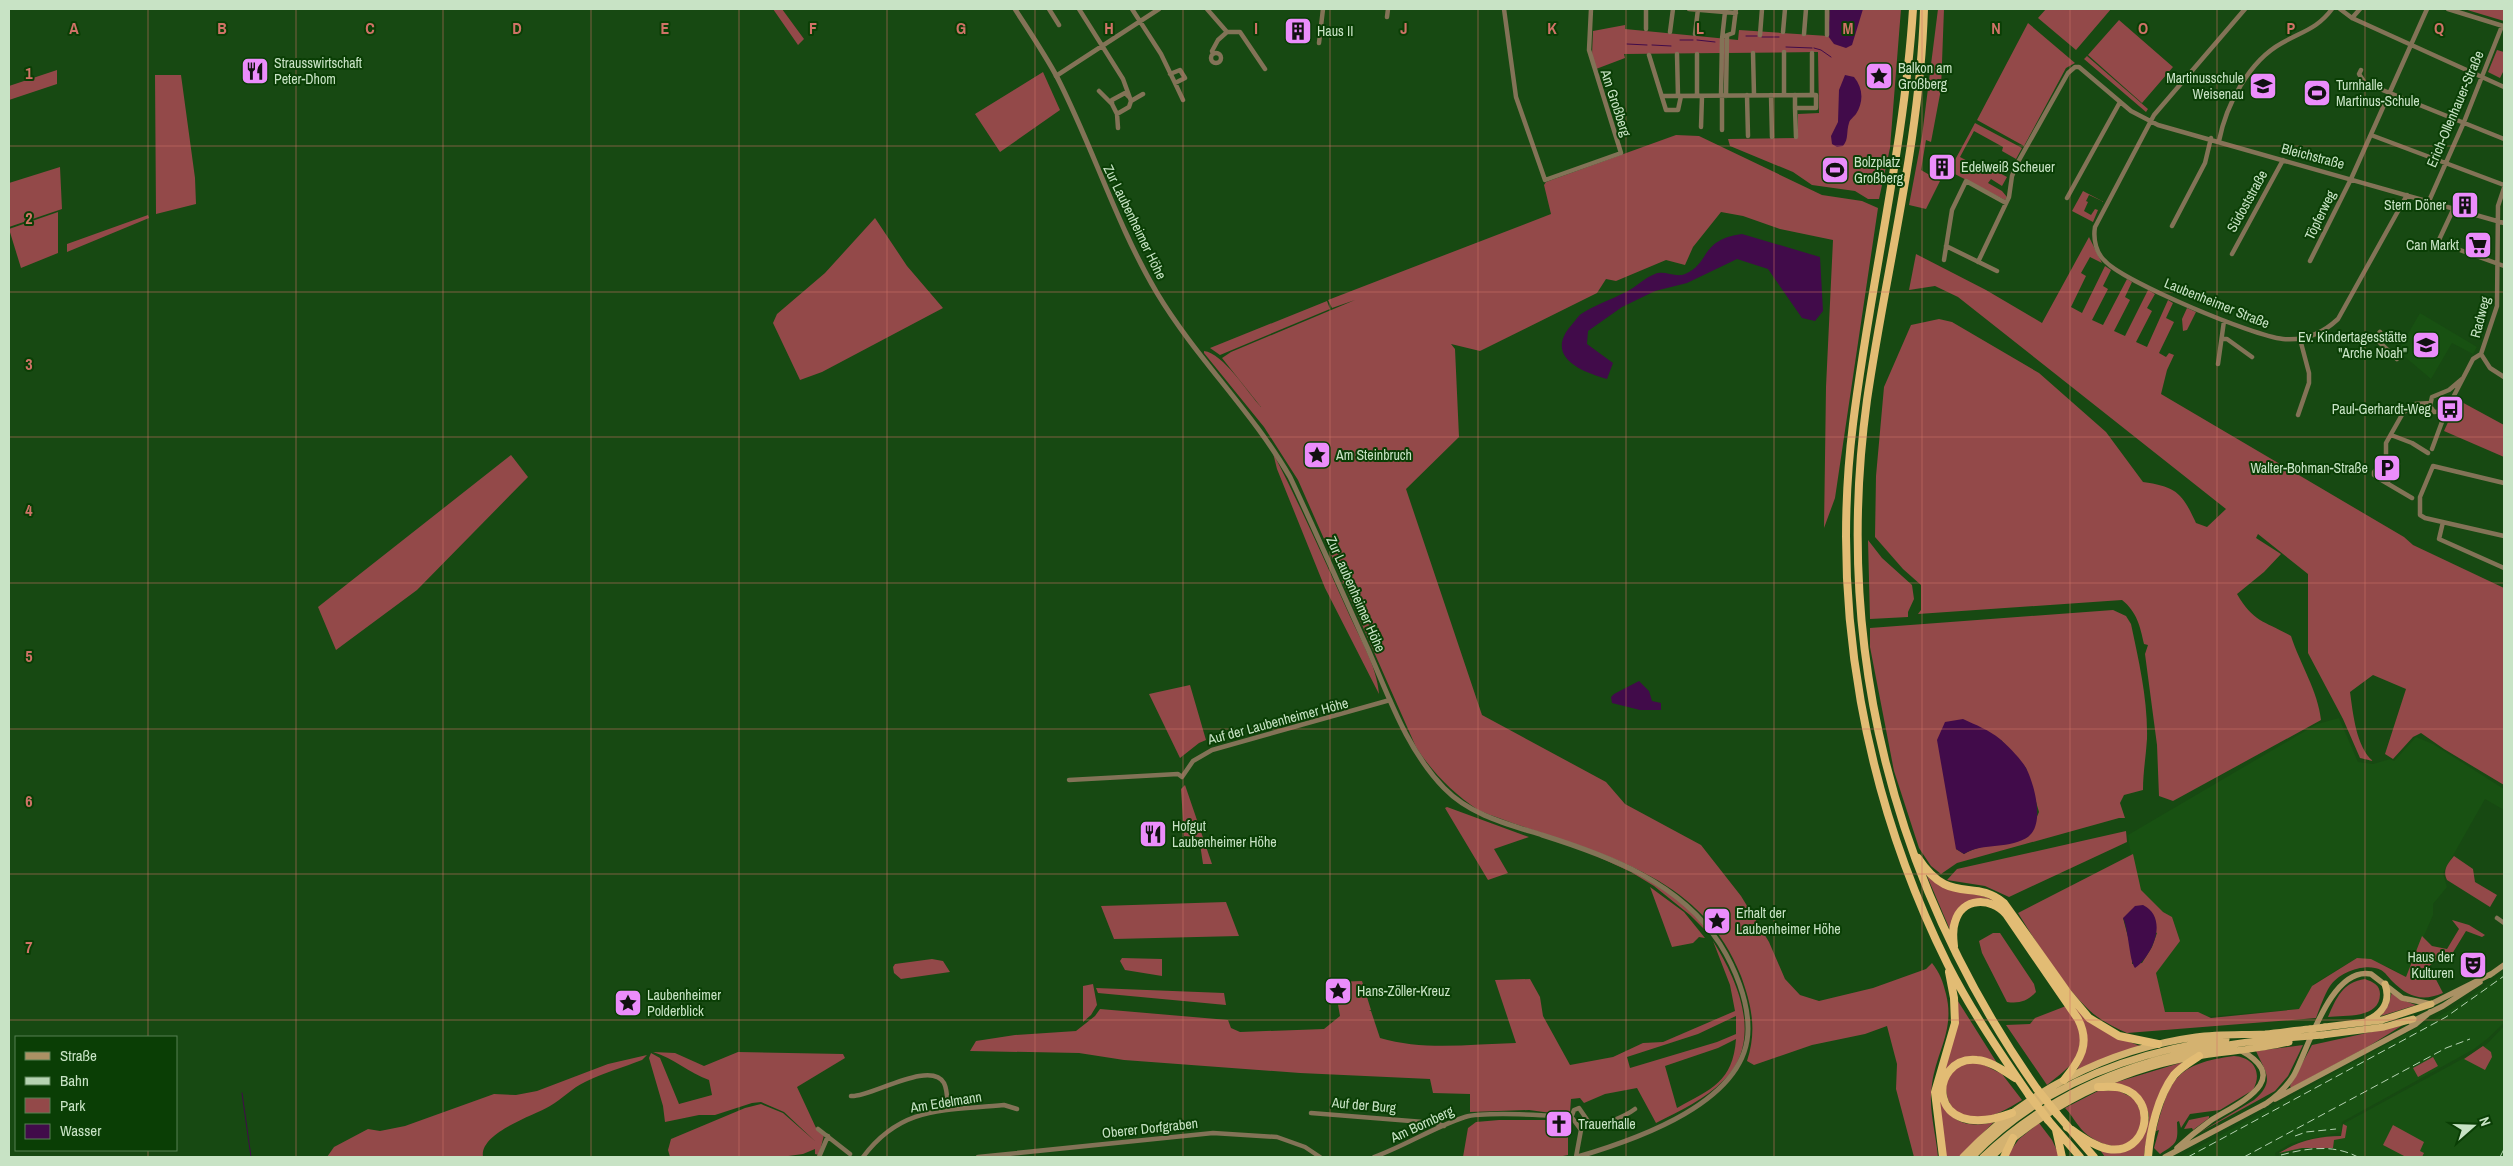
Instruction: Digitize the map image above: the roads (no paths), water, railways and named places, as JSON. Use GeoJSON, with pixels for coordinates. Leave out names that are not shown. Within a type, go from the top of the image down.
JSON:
{"type":"FeatureCollection","features":[{"type":"Feature","properties":{"kind":"highway"},"geometry":{"type":"LineString","coordinates":[[1913,9],[1903,124],[1864,347],[1853,426],[1846,514],[1850,630],[1862,711],[1877,776],[1901,853],[1947,962],[1989,1036],[2029,1095],[2080,1157]]}},
{"type":"Feature","properties":{"kind":"highway"},"geometry":{"type":"LineString","coordinates":[[1924,9],[1921,61],[1914,120],[1874,352],[1863,440],[1857,559],[1864,659],[1880,746],[1910,846],[1933,906],[1955,952],[2001,1034],[2037,1089],[2094,1157]]}},
{"type":"Feature","properties":{"kind":"highway"},"geometry":{"type":"LineString","coordinates":[[1910,846],[1925,869],[1940,884],[1953,889],[1989,895],[2004,903],[2074,1002],[2094,1022],[2124,1038],[2158,1044]]}},
{"type":"Feature","properties":{"kind":"highway"},"geometry":{"type":"LineString","coordinates":[[1955,952],[1953,927],[1957,916],[1963,909],[1973,903],[1984,901],[1998,906],[2006,914],[2078,1019],[2084,1031],[2085,1042],[2082,1055],[2064,1080]]}},
{"type":"Feature","properties":{"kind":"highway"},"geometry":{"type":"LineString","coordinates":[[1943,1157],[1935,1098],[1937,1080],[1955,1023],[1954,998],[1947,962]]}},
{"type":"Feature","properties":{"kind":"highway"},"geometry":{"type":"LineString","coordinates":[[2361,1023],[2377,1014],[2384,1007],[2387,996],[2385,984]]}},
{"type":"Feature","properties":{"kind":"highway"},"geometry":{"type":"LineString","coordinates":[[1991,1157],[2013,1138],[2063,1104],[2098,1087],[2146,1068],[2309,1035],[2325,1027],[2361,1023],[2430,1008]]}},
{"type":"Feature","properties":{"kind":"highway"},"geometry":{"type":"LineString","coordinates":[[1963,1157],[2012,1113],[2064,1080],[2101,1062],[2158,1044],[2212,1036],[2258,1034],[2322,1035],[2384,1027],[2413,1019]]}},
{"type":"Feature","properties":{"kind":"highway"},"geometry":{"type":"LineString","coordinates":[[1972,1157],[2024,1112],[2062,1088],[2093,1073],[2129,1059],[2161,1050],[2258,1034]]}},
{"type":"Feature","properties":{"kind":"highway"},"geometry":{"type":"LineString","coordinates":[[1983,1157],[2014,1130],[2061,1099],[2126,1069],[2193,1051],[2309,1035]]}},
{"type":"Feature","properties":{"kind":"highway"},"geometry":{"type":"LineString","coordinates":[[2148,1157],[2155,1120],[2165,1090],[2178,1071],[2199,1056]]}},
{"type":"Feature","properties":{"kind":"highway"},"geometry":{"type":"LineString","coordinates":[[2012,1113],[1982,1121],[1961,1118],[1951,1111],[1946,1104],[1943,1092],[1944,1081],[1949,1071],[1957,1064],[1974,1060],[1993,1065],[2020,1081]]}},
{"type":"Feature","properties":{"kind":"highway"},"geometry":{"type":"LineString","coordinates":[[2067,1127],[2098,1146],[2114,1149],[2129,1146],[2140,1136],[2146,1117],[2138,1098],[2121,1088],[2098,1087]]}},
{"type":"Feature","properties":{"kind":"highway"},"geometry":{"type":"LineString","coordinates":[[2055,1128],[2062,1157]]}},
{"type":"Feature","properties":{"kind":"highway"},"geometry":{"type":"LineString","coordinates":[[2004,1157],[2013,1138]]}},
{"type":"Feature","properties":{"kind":"main road"},"geometry":{"type":"LineString","coordinates":[[2400,1032],[2413,1019],[2430,1008],[2504,965]]}},
{"type":"Feature","properties":{"kind":"main road"},"geometry":{"type":"LineString","coordinates":[[2264,1105],[2279,1094],[2293,1076],[2328,1003],[2342,982],[2356,975],[2367,973],[2378,977],[2408,1000],[2430,1008]]}},
{"type":"Feature","properties":{"kind":"main road"},"geometry":{"type":"LineString","coordinates":[[2165,1157],[2420,1021],[2430,1008]]}},
{"type":"Feature","properties":{"kind":"main road"},"geometry":{"type":"LineString","coordinates":[[2171,1154],[2197,1131],[2246,1100],[2259,1089],[2262,1078],[2260,1067],[2253,1058],[2240,1050]]}},
{"type":"Feature","properties":{"kind":"street","name":"Zur Laubenheimer Höhe"},"geometry":{"type":"LineString","coordinates":[[1015,9],[1056,76],[1132,249],[1157,294],[1271,444],[1290,477],[1390,700],[1418,756],[1430,773],[1455,798],[1491,818],[1610,859],[1640,873],[1671,892],[1708,926],[1733,969],[1748,1029],[1745,1050],[1732,1077],[1711,1096],[1649,1132],[1618,1145],[1576,1157]]}},
{"type":"Feature","properties":{"kind":"street"},"geometry":{"type":"LineString","coordinates":[[1051,9],[1059,25]]}},
{"type":"Feature","properties":{"kind":"street"},"geometry":{"type":"LineString","coordinates":[[1079,9],[1123,79],[1131,99],[1130,107],[1118,114]]}},
{"type":"Feature","properties":{"kind":"street"},"geometry":{"type":"LineString","coordinates":[[1132,9],[1160,54],[1183,100]]}},
{"type":"Feature","properties":{"kind":"street"},"geometry":{"type":"LineString","coordinates":[[1056,76],[1159,9]]}},
{"type":"Feature","properties":{"kind":"street"},"geometry":{"type":"LineString","coordinates":[[1207,9],[1227,32]]}},
{"type":"Feature","properties":{"kind":"street"},"geometry":{"type":"LineString","coordinates":[[1319,43],[1323,9]]}},
{"type":"Feature","properties":{"kind":"street"},"geometry":{"type":"LineString","coordinates":[[1387,17],[1388,9]]}},
{"type":"Feature","properties":{"kind":"street","name":"Am Großberg"},"geometry":{"type":"LineString","coordinates":[[1504,9],[1516,97],[1545,180],[1621,154],[1589,50],[1591,9]]}},
{"type":"Feature","properties":{"kind":"street"},"geometry":{"type":"LineString","coordinates":[[1646,9],[1646,30]]}},
{"type":"Feature","properties":{"kind":"street"},"geometry":{"type":"LineString","coordinates":[[1670,32],[1673,9]]}},
{"type":"Feature","properties":{"kind":"street"},"geometry":{"type":"LineString","coordinates":[[1689,9],[1732,11]]}},
{"type":"Feature","properties":{"kind":"street"},"geometry":{"type":"LineString","coordinates":[[1696,34],[1700,9]]}},
{"type":"Feature","properties":{"kind":"street"},"geometry":{"type":"LineString","coordinates":[[1760,35],[1762,9]]}},
{"type":"Feature","properties":{"kind":"street"},"geometry":{"type":"LineString","coordinates":[[1783,32],[1785,9]]}},
{"type":"Feature","properties":{"kind":"street"},"geometry":{"type":"LineString","coordinates":[[1804,34],[1806,9]]}},
{"type":"Feature","properties":{"kind":"street"},"geometry":{"type":"LineString","coordinates":[[1826,9],[1827,35]]}},
{"type":"Feature","properties":{"kind":"street","name":"Laubenheimer Straße"},"geometry":{"type":"LineString","coordinates":[[2245,9],[2150,121],[2096,225],[2094,234],[2097,248],[2107,264],[2133,279],[2224,321],[2273,338],[2300,339],[2319,333],[2338,319],[2406,195]]}},
{"type":"Feature","properties":{"kind":"street"},"geometry":{"type":"LineString","coordinates":[[2219,141],[2236,92],[2254,68],[2276,46],[2314,28],[2332,9]]}},
{"type":"Feature","properties":{"kind":"street"},"geometry":{"type":"LineString","coordinates":[[2340,9],[2352,18],[2410,46],[2504,88]]}},
{"type":"Feature","properties":{"kind":"street"},"geometry":{"type":"LineString","coordinates":[[2352,18],[2360,9]]}},
{"type":"Feature","properties":{"kind":"street","name":"Töpferweg"},"geometry":{"type":"LineString","coordinates":[[2310,261],[2351,179],[2426,9]]}},
{"type":"Feature","properties":{"kind":"street"},"geometry":{"type":"LineString","coordinates":[[2448,9],[2503,26]]}},
{"type":"Feature","properties":{"kind":"street"},"geometry":{"type":"LineString","coordinates":[[1722,130],[1725,36],[1732,11]]}},
{"type":"Feature","properties":{"kind":"street"},"geometry":{"type":"LineString","coordinates":[[1725,36],[1733,33],[1732,11]]}},
{"type":"Feature","properties":{"kind":"street","name":"Erich-Ollenhauer-Straße"},"geometry":{"type":"LineString","coordinates":[[2429,201],[2503,26]]}},
{"type":"Feature","properties":{"kind":"street"},"geometry":{"type":"LineString","coordinates":[[1213,54],[1214,44],[1227,32],[1240,32],[1265,69]]}},
{"type":"Feature","properties":{"kind":"street"},"geometry":{"type":"LineString","coordinates":[[1753,52],[1754,95]]}},
{"type":"Feature","properties":{"kind":"street"},"geometry":{"type":"LineString","coordinates":[[1784,52],[1784,95]]}},
{"type":"Feature","properties":{"kind":"street"},"geometry":{"type":"LineString","coordinates":[[1812,53],[1812,95]]}},
{"type":"Feature","properties":{"kind":"street"},"geometry":{"type":"LineString","coordinates":[[1649,55],[1666,110],[1678,110],[1678,54]]}},
{"type":"Feature","properties":{"kind":"street"},"geometry":{"type":"LineString","coordinates":[[1697,54],[1701,127]]}},
{"type":"Feature","properties":{"kind":"street","name":"Bleichstraße"},"geometry":{"type":"LineString","coordinates":[[2006,203],[2011,188],[2012,176],[2018,162],[2071,69],[2079,67],[2120,102],[2150,121],[2429,201],[2453,210],[2504,223]]}},
{"type":"Feature","properties":{"kind":"street"},"geometry":{"type":"LineString","coordinates":[[1167,83],[1184,78],[1180,70],[1170,74]]}},
{"type":"Feature","properties":{"kind":"street"},"geometry":{"type":"LineString","coordinates":[[2361,70],[2360,74],[2365,83],[2504,139]]}},
{"type":"Feature","properties":{"kind":"street"},"geometry":{"type":"LineString","coordinates":[[1099,91],[1112,104],[1118,114],[1118,128]]}},
{"type":"Feature","properties":{"kind":"street"},"geometry":{"type":"LineString","coordinates":[[1112,104],[1112,100],[1125,93],[1131,99]]}},
{"type":"Feature","properties":{"kind":"street"},"geometry":{"type":"LineString","coordinates":[[1131,99],[1143,94]]}},
{"type":"Feature","properties":{"kind":"street"},"geometry":{"type":"LineString","coordinates":[[1771,95],[1772,137]]}},
{"type":"Feature","properties":{"kind":"street"},"geometry":{"type":"LineString","coordinates":[[1795,95],[1796,137]]}},
{"type":"Feature","properties":{"kind":"street"},"geometry":{"type":"LineString","coordinates":[[1662,96],[1816,95],[1816,108],[1795,108]]}},
{"type":"Feature","properties":{"kind":"street"},"geometry":{"type":"LineString","coordinates":[[1747,96],[1748,136]]}},
{"type":"Feature","properties":{"kind":"street"},"geometry":{"type":"LineString","coordinates":[[2067,198],[2120,102]]}},
{"type":"Feature","properties":{"kind":"street"},"geometry":{"type":"LineString","coordinates":[[2371,135],[2446,162],[2504,186]]}},
{"type":"Feature","properties":{"kind":"street"},"geometry":{"type":"LineString","coordinates":[[2172,226],[2205,163],[2211,138]]}},
{"type":"Feature","properties":{"kind":"street","name":"Südoststraße"},"geometry":{"type":"LineString","coordinates":[[2232,254],[2283,160]]}},
{"type":"Feature","properties":{"kind":"street"},"geometry":{"type":"LineString","coordinates":[[1944,260],[1952,210],[1966,181],[2006,203],[1978,262]]}},
{"type":"Feature","properties":{"kind":"street","name":"Radweg"},"geometry":{"type":"LineString","coordinates":[[2504,186],[2498,206],[2497,222],[2497,306],[2481,354],[2490,368],[2504,377]]}},
{"type":"Feature","properties":{"kind":"street"},"geometry":{"type":"LineString","coordinates":[[2453,210],[2438,242],[2504,266]]}},
{"type":"Feature","properties":{"kind":"street"},"geometry":{"type":"LineString","coordinates":[[1946,246],[1997,271]]}},
{"type":"Feature","properties":{"kind":"street"},"geometry":{"type":"LineString","coordinates":[[2218,364],[2224,321]]}},
{"type":"Feature","properties":{"kind":"street"},"geometry":{"type":"LineString","coordinates":[[2380,332],[2375,338],[2397,359]]}},
{"type":"Feature","properties":{"kind":"street"},"geometry":{"type":"LineString","coordinates":[[2222,339],[2227,339],[2252,357]]}},
{"type":"Feature","properties":{"kind":"street"},"geometry":{"type":"LineString","coordinates":[[2298,415],[2309,383],[2309,373],[2300,339]]}},
{"type":"Feature","properties":{"kind":"street"},"geometry":{"type":"LineString","coordinates":[[2432,449],[2446,412],[2462,379],[2473,359],[2481,354]]}},
{"type":"Feature","properties":{"kind":"street"},"geometry":{"type":"LineString","coordinates":[[2446,412],[2434,412],[2430,403],[2432,398],[2449,390],[2462,379]]}},
{"type":"Feature","properties":{"kind":"street"},"geometry":{"type":"LineString","coordinates":[[2412,498],[2374,475],[2386,456],[2386,443],[2409,406],[2430,403]]}},
{"type":"Feature","properties":{"kind":"street"},"geometry":{"type":"LineString","coordinates":[[2391,435],[2412,443],[2428,453]]}},
{"type":"Feature","properties":{"kind":"street"},"geometry":{"type":"LineString","coordinates":[[2386,456],[2398,464],[2386,483]]}},
{"type":"Feature","properties":{"kind":"street"},"geometry":{"type":"LineString","coordinates":[[2504,482],[2433,466],[2420,497],[2420,515],[2504,536]]}},
{"type":"Feature","properties":{"kind":"street"},"geometry":{"type":"LineString","coordinates":[[2443,522],[2439,538],[2504,568]]}},
{"type":"Feature","properties":{"kind":"street","name":"Auf der Laubenheimer Höhe"},"geometry":{"type":"LineString","coordinates":[[1069,780],[1178,774],[1182,777],[1193,761],[1212,750],[1390,700]]}},
{"type":"Feature","properties":{"kind":"street"},"geometry":{"type":"LineString","coordinates":[[2496,918],[2504,923]]}},
{"type":"Feature","properties":{"kind":"street"},"geometry":{"type":"LineString","coordinates":[[851,1096],[864,1095],[886,1085],[931,1076],[940,1078],[944,1082],[948,1110]]}},
{"type":"Feature","properties":{"kind":"street","name":"Am Edelmann"},"geometry":{"type":"LineString","coordinates":[[863,1157],[878,1138],[900,1122],[914,1116],[948,1110],[1004,1105],[1017,1108]]}},
{"type":"Feature","properties":{"kind":"street","name":"Am Bornberg"},"geometry":{"type":"LineString","coordinates":[[1374,1157],[1403,1146],[1468,1116],[1480,1114],[1570,1118],[1574,1110],[1579,1108],[1590,1124],[1596,1126],[1626,1115],[1635,1109]]}},
{"type":"Feature","properties":{"kind":"street","name":"Auf der Burg"},"geometry":{"type":"LineString","coordinates":[[1311,1113],[1436,1123],[1444,1126]]}},
{"type":"Feature","properties":{"kind":"street"},"geometry":{"type":"LineString","coordinates":[[1570,1118],[1578,1123],[1581,1130],[1576,1157]]}},
{"type":"Feature","properties":{"kind":"street"},"geometry":{"type":"LineString","coordinates":[[818,1129],[850,1154]]}},
{"type":"Feature","properties":{"kind":"street","name":"Oberer Dorfgraben"},"geometry":{"type":"LineString","coordinates":[[978,1157],[1213,1133],[1277,1137],[1305,1147],[1320,1157]]}},
{"type":"Feature","properties":{"kind":"street"},"geometry":{"type":"LineString","coordinates":[[819,1157],[828,1136]]}},
{"type":"Feature","properties":{"kind":"water"},"geometry":{"type":"Polygon","coordinates":[[[1830,9],[1863,9],[1852,45],[1846,48],[1834,44],[1828,36],[1830,9]]]}},
{"type":"Feature","properties":{"kind":"water"},"geometry":{"type":"Polygon","coordinates":[[[1845,75],[1854,77],[1857,81],[1861,90],[1861,99],[1859,109],[1848,126],[1845,143],[1843,146],[1837,147],[1832,144],[1831,136],[1838,122],[1839,90],[1845,75]]]}},
{"type":"Feature","properties":{"kind":"water"},"geometry":{"type":"Polygon","coordinates":[[[1742,234],[1820,257],[1823,311],[1815,321],[1802,318],[1768,269],[1737,259],[1687,283],[1655,291],[1622,307],[1588,331],[1587,344],[1613,363],[1607,379],[1578,368],[1565,355],[1562,348],[1563,339],[1569,328],[1581,314],[1626,292],[1655,274],[1685,274],[1699,264],[1712,246],[1719,241],[1742,234]]]}},
{"type":"Feature","properties":{"kind":"water"},"geometry":{"type":"Polygon","coordinates":[[[1639,681],[1649,691],[1652,701],[1661,703],[1661,710],[1640,710],[1612,703],[1611,697],[1614,694],[1639,681]]]}},
{"type":"Feature","properties":{"kind":"water"},"geometry":{"type":"Polygon","coordinates":[[[1963,719],[1996,736],[2007,745],[2026,768],[2037,803],[2036,822],[2034,830],[2029,836],[2014,843],[1980,848],[1964,854],[1956,849],[1937,740],[1945,722],[1963,719]]]}},
{"type":"Feature","properties":{"kind":"water"},"geometry":{"type":"Polygon","coordinates":[[[2143,905],[2151,911],[2155,919],[2157,927],[2156,936],[2148,954],[2135,968],[2131,959],[2127,930],[2123,918],[2135,906],[2143,905]]]}},
{"type":"Feature","properties":{"kind":"waterway"},"geometry":{"type":"LineString","coordinates":[[1746,36],[1757,36]]}},
{"type":"Feature","properties":{"kind":"waterway"},"geometry":{"type":"LineString","coordinates":[[1762,37],[1779,37]]}},
{"type":"Feature","properties":{"kind":"waterway"},"geometry":{"type":"LineString","coordinates":[[1680,40],[1693,40]]}},
{"type":"Feature","properties":{"kind":"waterway"},"geometry":{"type":"LineString","coordinates":[[1697,40],[1715,42]]}},
{"type":"Feature","properties":{"kind":"waterway"},"geometry":{"type":"LineString","coordinates":[[1627,44],[1647,45]]}},
{"type":"Feature","properties":{"kind":"waterway"},"geometry":{"type":"LineString","coordinates":[[1652,45],[1671,46]]}},
{"type":"Feature","properties":{"kind":"waterway"},"geometry":{"type":"LineString","coordinates":[[1786,47],[1812,48]]}},
{"type":"Feature","properties":{"kind":"waterway"},"geometry":{"type":"LineString","coordinates":[[1814,48],[1821,50],[1831,57]]}},
{"type":"Feature","properties":{"kind":"waterway"},"geometry":{"type":"LineString","coordinates":[[242,1093],[251,1157]]}},
{"type":"Feature","properties":{"kind":"railway"},"geometry":{"type":"LineString","coordinates":[[2188,1157],[2446,1017],[2504,976]]}},
{"type":"Feature","properties":{"kind":"railway"},"geometry":{"type":"LineString","coordinates":[[2244,1157],[2446,1048],[2470,1039]]}},
{"type":"Feature","properties":{"kind":"railway"},"geometry":{"type":"LineString","coordinates":[[2295,1136],[2306,1132],[2336,1129]]}},
{"type":"Feature","properties":{"kind":"railway"},"geometry":{"type":"LineString","coordinates":[[2281,1155],[2320,1148],[2339,1150],[2358,1157]]}},
{"type":"Feature","properties":{"kind":"railway"},"geometry":{"type":"LineString","coordinates":[[2500,1157],[2504,1149]]}},
{"type":"Feature","properties":{"kind":"place","name":"Haus II"},"geometry":{"type":"Point","coordinates":[1298,31]}},
{"type":"Feature","properties":{"kind":"place","name":"Strausswirtschaft Peter-Dhom"},"geometry":{"type":"Point","coordinates":[255,71]}},
{"type":"Feature","properties":{"kind":"place","name":"Balkon am Großberg"},"geometry":{"type":"Point","coordinates":[1879,76]}},
{"type":"Feature","properties":{"kind":"place","name":"Martinusschule Weisenau"},"geometry":{"type":"Point","coordinates":[2263,86]}},
{"type":"Feature","properties":{"kind":"place","name":"Turnhalle Martinus-Schule"},"geometry":{"type":"Point","coordinates":[2317,93]}},
{"type":"Feature","properties":{"kind":"place","name":"Edelweiß Scheuer"},"geometry":{"type":"Point","coordinates":[1942,167]}},
{"type":"Feature","properties":{"kind":"place","name":"Bolzplatz Großberg"},"geometry":{"type":"Point","coordinates":[1835,170]}},
{"type":"Feature","properties":{"kind":"place","name":"Stern Döner"},"geometry":{"type":"Point","coordinates":[2465,205]}},
{"type":"Feature","properties":{"kind":"place","name":"Can Markt"},"geometry":{"type":"Point","coordinates":[2478,245]}},
{"type":"Feature","properties":{"kind":"place","name":"Ev. Kindertagesstätte \"Arche Noah\""},"geometry":{"type":"Point","coordinates":[2426,345]}},
{"type":"Feature","properties":{"kind":"place","name":"Paul-Gerhardt-Weg"},"geometry":{"type":"Point","coordinates":[2450,409]}},
{"type":"Feature","properties":{"kind":"place","name":"Am Steinbruch"},"geometry":{"type":"Point","coordinates":[1317,455]}},
{"type":"Feature","properties":{"kind":"place","name":"Walter-Bohman-Straße"},"geometry":{"type":"Point","coordinates":[2387,468]}},
{"type":"Feature","properties":{"kind":"place","name":"Hofgut Laubenheimer Höhe"},"geometry":{"type":"Point","coordinates":[1153,834]}},
{"type":"Feature","properties":{"kind":"place","name":"Erhalt der Laubenheimer Höhe"},"geometry":{"type":"Point","coordinates":[1717,921]}},
{"type":"Feature","properties":{"kind":"place","name":"Haus der Kulturen"},"geometry":{"type":"Point","coordinates":[2473,965]}},
{"type":"Feature","properties":{"kind":"place","name":"Hans-Zöller-Kreuz"},"geometry":{"type":"Point","coordinates":[1338,991]}},
{"type":"Feature","properties":{"kind":"place","name":"Laubenheimer Polderblick"},"geometry":{"type":"Point","coordinates":[628,1003]}},
{"type":"Feature","properties":{"kind":"place","name":"Trauerhalle"},"geometry":{"type":"Point","coordinates":[1559,1124]}}]}
